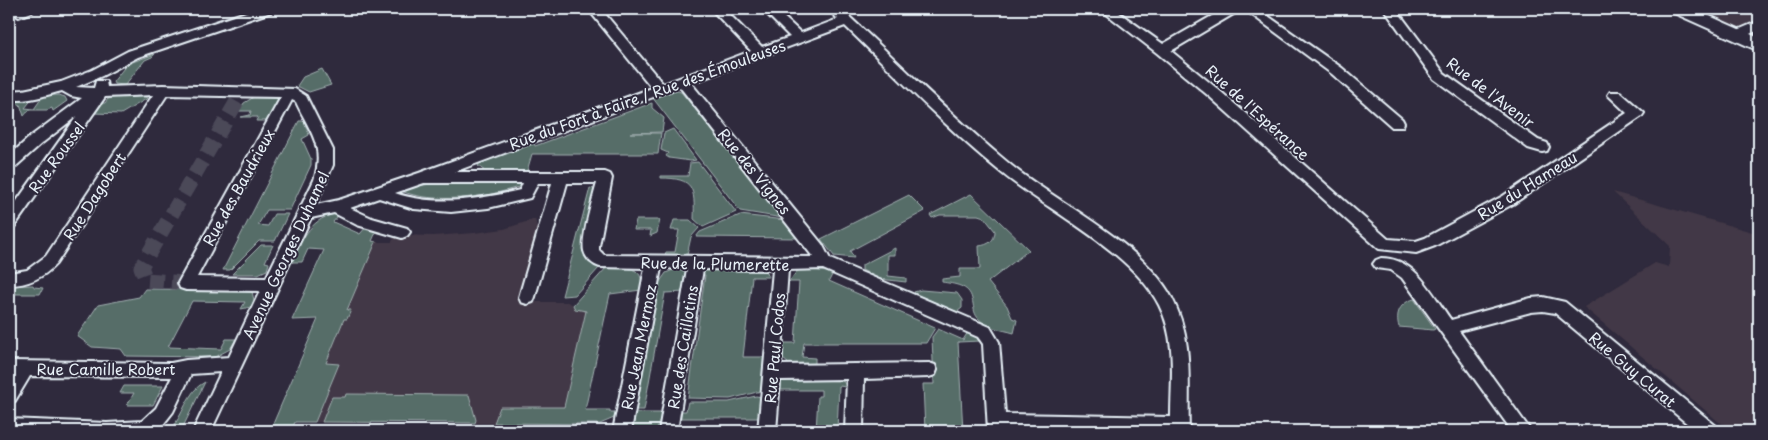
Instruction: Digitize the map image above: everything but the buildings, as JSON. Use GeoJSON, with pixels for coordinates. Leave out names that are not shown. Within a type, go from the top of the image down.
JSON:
{"type":"FeatureCollection","features":[{"type":"Feature","properties":{"kind":"street"},"geometry":{"type":"LineString","coordinates":[[10,96],[25,88],[134,54],[267,9]]}},
{"type":"Feature","properties":{"kind":"street"},"geometry":{"type":"LineString","coordinates":[[594,9],[660,90]]}},
{"type":"Feature","properties":{"kind":"street"},"geometry":{"type":"LineString","coordinates":[[717,9],[760,53]]}},
{"type":"Feature","properties":{"kind":"street"},"geometry":{"type":"LineString","coordinates":[[768,9],[798,38]]}},
{"type":"Feature","properties":{"kind":"street"},"geometry":{"type":"LineString","coordinates":[[834,9],[1007,170],[1130,258],[1148,278],[1165,302],[1176,325],[1179,357],[1179,428],[1143,423],[997,427]]}},
{"type":"Feature","properties":{"kind":"street","name":"Rue de l'Espérance"},"geometry":{"type":"LineString","coordinates":[[1106,9],[1162,50],[1215,94],[1384,245]]}},
{"type":"Feature","properties":{"kind":"street"},"geometry":{"type":"LineString","coordinates":[[1162,50],[1233,9]]}},
{"type":"Feature","properties":{"kind":"street"},"geometry":{"type":"LineString","coordinates":[[1250,9],[1337,71],[1397,123]]}},
{"type":"Feature","properties":{"kind":"street","name":"Rue de l'Avenir"},"geometry":{"type":"LineString","coordinates":[[1390,9],[1438,76],[1526,139],[1542,147]]}},
{"type":"Feature","properties":{"kind":"street"},"geometry":{"type":"LineString","coordinates":[[1680,9],[1759,45]]}},
{"type":"Feature","properties":{"kind":"street","name":"Rue du Fort à Faire / Rue des Émouleuses"},"geometry":{"type":"LineString","coordinates":[[424,177],[448,166],[846,21]]}},
{"type":"Feature","properties":{"kind":"street"},"geometry":{"type":"LineString","coordinates":[[1738,35],[1759,26]]}},
{"type":"Feature","properties":{"kind":"street"},"geometry":{"type":"LineString","coordinates":[[70,89],[134,54]]}},
{"type":"Feature","properties":{"kind":"street"},"geometry":{"type":"LineString","coordinates":[[77,72],[97,73]]}},
{"type":"Feature","properties":{"kind":"street"},"geometry":{"type":"LineString","coordinates":[[36,140],[74,99],[70,89],[77,72]]}},
{"type":"Feature","properties":{"kind":"street"},"geometry":{"type":"LineString","coordinates":[[9,164],[36,140],[100,91],[102,81],[97,73]]}},
{"type":"Feature","properties":{"kind":"street","name":"Rue des Vignes"},"geometry":{"type":"LineString","coordinates":[[682,82],[817,248],[824,263]]}},
{"type":"Feature","properties":{"kind":"street"},"geometry":{"type":"LineString","coordinates":[[10,96],[70,89],[100,91],[290,92]]}},
{"type":"Feature","properties":{"kind":"street","name":"Rue Dagobert"},"geometry":{"type":"LineString","coordinates":[[9,279],[31,277],[42,270],[51,260],[163,90]]}},
{"type":"Feature","properties":{"kind":"street","name":"Rue Roussel"},"geometry":{"type":"LineString","coordinates":[[9,223],[79,125],[100,94],[100,91]]}},
{"type":"Feature","properties":{"kind":"street","name":"Avenue Georges Duhamel"},"geometry":{"type":"LineString","coordinates":[[202,431],[321,180],[327,157],[326,150],[301,99],[290,92]]}},
{"type":"Feature","properties":{"kind":"street","name":"Rue des Baudrieux"},"geometry":{"type":"LineString","coordinates":[[272,284],[186,283],[290,92]]}},
{"type":"Feature","properties":{"kind":"street","name":"Rue du Hameau"},"geometry":{"type":"LineString","coordinates":[[1384,245],[1416,247],[1430,242],[1508,200],[1637,114],[1615,95]]}},
{"type":"Feature","properties":{"kind":"street"},"geometry":{"type":"LineString","coordinates":[[306,212],[321,211],[339,206],[424,177]]}},
{"type":"Feature","properties":{"kind":"street","name":"Rue de la Plumerette"},"geometry":{"type":"LineString","coordinates":[[424,177],[606,178],[590,246],[596,259],[600,261],[824,263],[984,332],[991,342],[997,427]]}},
{"type":"Feature","properties":{"kind":"street"},"geometry":{"type":"LineString","coordinates":[[378,192],[397,201],[431,206],[463,207],[500,201],[525,194],[533,178]]}},
{"type":"Feature","properties":{"kind":"street"},"geometry":{"type":"LineString","coordinates":[[528,297],[561,178]]}},
{"type":"Feature","properties":{"kind":"street"},"geometry":{"type":"LineString","coordinates":[[339,206],[340,210],[348,215],[368,224],[402,232]]}},
{"type":"Feature","properties":{"kind":"street","name":"Rue Jean Mermoz"},"geometry":{"type":"LineString","coordinates":[[622,431],[654,262]]}},
{"type":"Feature","properties":{"kind":"street","name":"Rue des Caillotins"},"geometry":{"type":"LineString","coordinates":[[668,431],[696,262]]}},
{"type":"Feature","properties":{"kind":"street","name":"Rue Paul Codos"},"geometry":{"type":"LineString","coordinates":[[767,431],[782,264]]}},
{"type":"Feature","properties":{"kind":"street"},"geometry":{"type":"LineString","coordinates":[[1381,264],[1393,264],[1408,273],[1522,431]]}},
{"type":"Feature","properties":{"kind":"street","name":"Rue Guy Curat"},"geometry":{"type":"LineString","coordinates":[[1446,328],[1531,306],[1543,304],[1558,307],[1709,431]]}},
{"type":"Feature","properties":{"kind":"street","name":"Rue Camille Robert"},"geometry":{"type":"LineString","coordinates":[[17,368],[171,370],[186,367],[234,364]]}},
{"type":"Feature","properties":{"kind":"street"},"geometry":{"type":"LineString","coordinates":[[9,427],[47,427],[63,430],[135,430],[148,428],[160,417],[186,367]]}},
{"type":"Feature","properties":{"kind":"street"},"geometry":{"type":"LineString","coordinates":[[9,396],[17,368]]}},
{"type":"Feature","properties":{"kind":"street"},"geometry":{"type":"LineString","coordinates":[[854,431],[856,370]]}},
{"type":"Feature","properties":{"kind":"street"},"geometry":{"type":"LineString","coordinates":[[772,373],[930,370]]}},
{"type":"Feature","properties":{"kind":"shaded area"},"geometry":{"type":"Polygon","coordinates":[[[1691,9],[1759,9],[1759,39],[1691,9]]]}},
{"type":"Feature","properties":{"kind":"shaded area"},"geometry":{"type":"Polygon","coordinates":[[[1613,192],[1759,234],[1759,431],[1737,429],[1719,422],[1584,307],[1655,263],[1669,267],[1670,246],[1613,192]]]}},
{"type":"Feature","properties":{"kind":"shaded area"},"geometry":{"type":"Polygon","coordinates":[[[535,219],[537,228],[544,228],[522,302],[567,302],[587,310],[561,424],[294,422],[371,242],[392,242],[394,237],[399,235],[433,236],[504,229],[535,219]]]}},
{"type":"Feature","properties":{"kind":"green space"},"geometry":{"type":"Polygon","coordinates":[[[155,54],[145,60],[125,85],[114,84],[113,82],[127,64],[155,54]]]}},
{"type":"Feature","properties":{"kind":"green space"},"geometry":{"type":"Polygon","coordinates":[[[322,69],[331,85],[309,92],[297,86],[303,77],[322,69]]]}},
{"type":"Feature","properties":{"kind":"green space"},"geometry":{"type":"Polygon","coordinates":[[[673,90],[681,92],[783,218],[740,211],[652,97],[673,90]]]}},
{"type":"Feature","properties":{"kind":"green space"},"geometry":{"type":"Polygon","coordinates":[[[59,95],[65,97],[67,101],[53,111],[52,108],[47,110],[29,110],[24,116],[20,104],[9,108],[9,103],[39,96],[33,98],[25,108],[34,109],[41,99],[39,98],[40,96],[59,95]]]}},
{"type":"Feature","properties":{"kind":"green space"},"geometry":{"type":"Polygon","coordinates":[[[124,95],[148,98],[121,114],[93,113],[108,99],[124,95]]]}},
{"type":"Feature","properties":{"kind":"green space"},"geometry":{"type":"Polygon","coordinates":[[[254,97],[281,98],[270,121],[256,121],[258,117],[241,117],[250,115],[251,111],[239,111],[244,103],[254,97]]]}},
{"type":"Feature","properties":{"kind":"green space"},"geometry":{"type":"Polygon","coordinates":[[[652,103],[652,108],[664,118],[662,132],[630,133],[661,133],[658,154],[532,154],[527,171],[485,171],[478,166],[481,161],[533,142],[535,146],[652,103]]]}},
{"type":"Feature","properties":{"kind":"green space"},"geometry":{"type":"Polygon","coordinates":[[[299,121],[304,121],[309,135],[302,139],[311,159],[311,165],[290,210],[267,210],[258,225],[268,226],[274,214],[288,214],[275,241],[259,241],[230,270],[223,270],[299,121]]]}},
{"type":"Feature","properties":{"kind":"green space"},"geometry":{"type":"Polygon","coordinates":[[[673,129],[696,160],[669,158],[666,156],[668,153],[661,150],[664,133],[673,129]]]}},
{"type":"Feature","properties":{"kind":"green space"},"geometry":{"type":"Polygon","coordinates":[[[698,162],[736,212],[703,227],[694,219],[693,192],[690,187],[680,180],[661,178],[661,176],[688,176],[690,163],[698,162]]]}},
{"type":"Feature","properties":{"kind":"green space"},"geometry":{"type":"Polygon","coordinates":[[[436,183],[522,183],[524,185],[520,191],[518,187],[475,197],[428,197],[401,191],[395,194],[401,189],[436,183]]]}},
{"type":"Feature","properties":{"kind":"green space"},"geometry":{"type":"Polygon","coordinates":[[[590,188],[594,189],[594,193],[582,249],[588,262],[599,268],[575,295],[562,296],[590,188]]]}},
{"type":"Feature","properties":{"kind":"green space"},"geometry":{"type":"Polygon","coordinates":[[[971,194],[1029,250],[988,282],[1007,306],[1012,318],[1017,320],[1014,333],[982,322],[975,313],[968,291],[960,286],[942,282],[942,279],[960,277],[960,269],[980,269],[979,246],[985,245],[994,237],[995,231],[984,217],[978,215],[940,215],[932,218],[930,215],[971,194]]]}},
{"type":"Feature","properties":{"kind":"green space"},"geometry":{"type":"Polygon","coordinates":[[[909,195],[925,211],[850,251],[854,258],[834,256],[821,239],[909,195]]]}},
{"type":"Feature","properties":{"kind":"green space"},"geometry":{"type":"Polygon","coordinates":[[[334,214],[338,216],[333,222],[360,234],[367,226],[382,231],[382,233],[376,232],[372,241],[376,242],[347,310],[351,310],[347,319],[344,319],[326,363],[339,364],[315,422],[295,422],[291,431],[270,431],[318,319],[292,320],[324,250],[308,249],[302,262],[291,262],[302,240],[312,227],[318,221],[334,214]]]}},
{"type":"Feature","properties":{"kind":"green space"},"geometry":{"type":"Polygon","coordinates":[[[740,215],[785,220],[799,238],[696,237],[700,232],[740,215]]]}},
{"type":"Feature","properties":{"kind":"green space"},"geometry":{"type":"Polygon","coordinates":[[[636,220],[660,220],[657,233],[650,236],[651,230],[634,230],[636,220]]]}},
{"type":"Feature","properties":{"kind":"green space"},"geometry":{"type":"Polygon","coordinates":[[[674,220],[690,220],[699,228],[691,237],[687,255],[665,255],[666,252],[675,252],[679,230],[671,230],[674,220]]]}},
{"type":"Feature","properties":{"kind":"green space"},"geometry":{"type":"Polygon","coordinates":[[[261,245],[273,245],[265,262],[269,263],[267,270],[258,274],[232,274],[261,245]]]}},
{"type":"Feature","properties":{"kind":"green space"},"geometry":{"type":"Polygon","coordinates":[[[895,248],[895,255],[888,255],[888,276],[906,278],[906,282],[880,279],[862,270],[862,265],[895,248]]]}},
{"type":"Feature","properties":{"kind":"green space"},"geometry":{"type":"Polygon","coordinates":[[[607,267],[633,269],[640,276],[641,282],[641,290],[610,294],[585,410],[610,410],[610,412],[617,412],[614,418],[600,424],[494,423],[500,407],[564,407],[586,311],[575,309],[573,305],[607,267]]]}},
{"type":"Feature","properties":{"kind":"green space"},"geometry":{"type":"Polygon","coordinates":[[[675,269],[682,269],[687,274],[685,292],[665,293],[644,410],[636,410],[659,283],[666,273],[675,269]]]}},
{"type":"Feature","properties":{"kind":"green space"},"geometry":{"type":"Polygon","coordinates":[[[703,269],[754,269],[766,272],[769,277],[752,277],[743,357],[765,357],[761,391],[730,399],[688,398],[705,275],[698,275],[703,269]]]}},
{"type":"Feature","properties":{"kind":"green space"},"geometry":{"type":"Polygon","coordinates":[[[808,269],[833,273],[829,281],[935,328],[926,343],[804,343],[802,357],[815,358],[815,365],[789,364],[783,359],[784,343],[795,343],[799,282],[789,282],[797,271],[808,269]]]}},
{"type":"Feature","properties":{"kind":"green space"},"geometry":{"type":"Polygon","coordinates":[[[33,285],[34,287],[43,288],[40,294],[9,294],[9,286],[33,285]]]}},
{"type":"Feature","properties":{"kind":"green space"},"geometry":{"type":"Polygon","coordinates":[[[145,289],[247,290],[252,292],[254,300],[251,307],[241,309],[245,302],[192,301],[168,347],[221,349],[226,339],[236,339],[230,349],[215,357],[126,356],[121,349],[92,347],[77,336],[98,305],[139,297],[145,289]]]}},
{"type":"Feature","properties":{"kind":"green space"},"geometry":{"type":"Polygon","coordinates":[[[921,290],[957,293],[962,300],[962,308],[957,312],[914,292],[921,290]]]}},
{"type":"Feature","properties":{"kind":"green space"},"geometry":{"type":"Polygon","coordinates":[[[1414,299],[1435,329],[1399,327],[1398,313],[1400,309],[1405,303],[1414,299]]]}},
{"type":"Feature","properties":{"kind":"green space"},"geometry":{"type":"Polygon","coordinates":[[[938,329],[963,340],[968,332],[980,338],[980,341],[958,342],[963,431],[925,431],[923,384],[934,384],[932,337],[938,329]]]}},
{"type":"Feature","properties":{"kind":"green space"},"geometry":{"type":"Polygon","coordinates":[[[839,380],[844,382],[846,387],[839,386],[837,431],[816,431],[818,396],[821,396],[821,390],[781,390],[781,381],[839,380]]]}},
{"type":"Feature","properties":{"kind":"green space"},"geometry":{"type":"Polygon","coordinates":[[[205,382],[181,431],[169,431],[178,419],[193,391],[205,382]]]}},
{"type":"Feature","properties":{"kind":"green space"},"geometry":{"type":"Polygon","coordinates":[[[124,386],[163,386],[153,405],[127,405],[134,393],[120,393],[124,386]]]}},
{"type":"Feature","properties":{"kind":"green space"},"geometry":{"type":"Polygon","coordinates":[[[346,394],[469,395],[476,420],[475,423],[322,422],[332,397],[345,397],[346,394]]]}},
{"type":"Feature","properties":{"kind":"green space"},"geometry":{"type":"Polygon","coordinates":[[[756,396],[762,397],[760,418],[679,418],[677,431],[674,431],[677,411],[686,411],[688,402],[729,402],[756,396]]]}},
{"type":"Feature","properties":{"kind":"green space"},"geometry":{"type":"Polygon","coordinates":[[[636,413],[666,413],[663,431],[632,431],[636,413]]]}},
{"type":"Feature","properties":{"kind":"tunnel"},"geometry":{"type":"LineString","coordinates":[[186,283],[146,280],[141,267],[243,91]]}}]}
